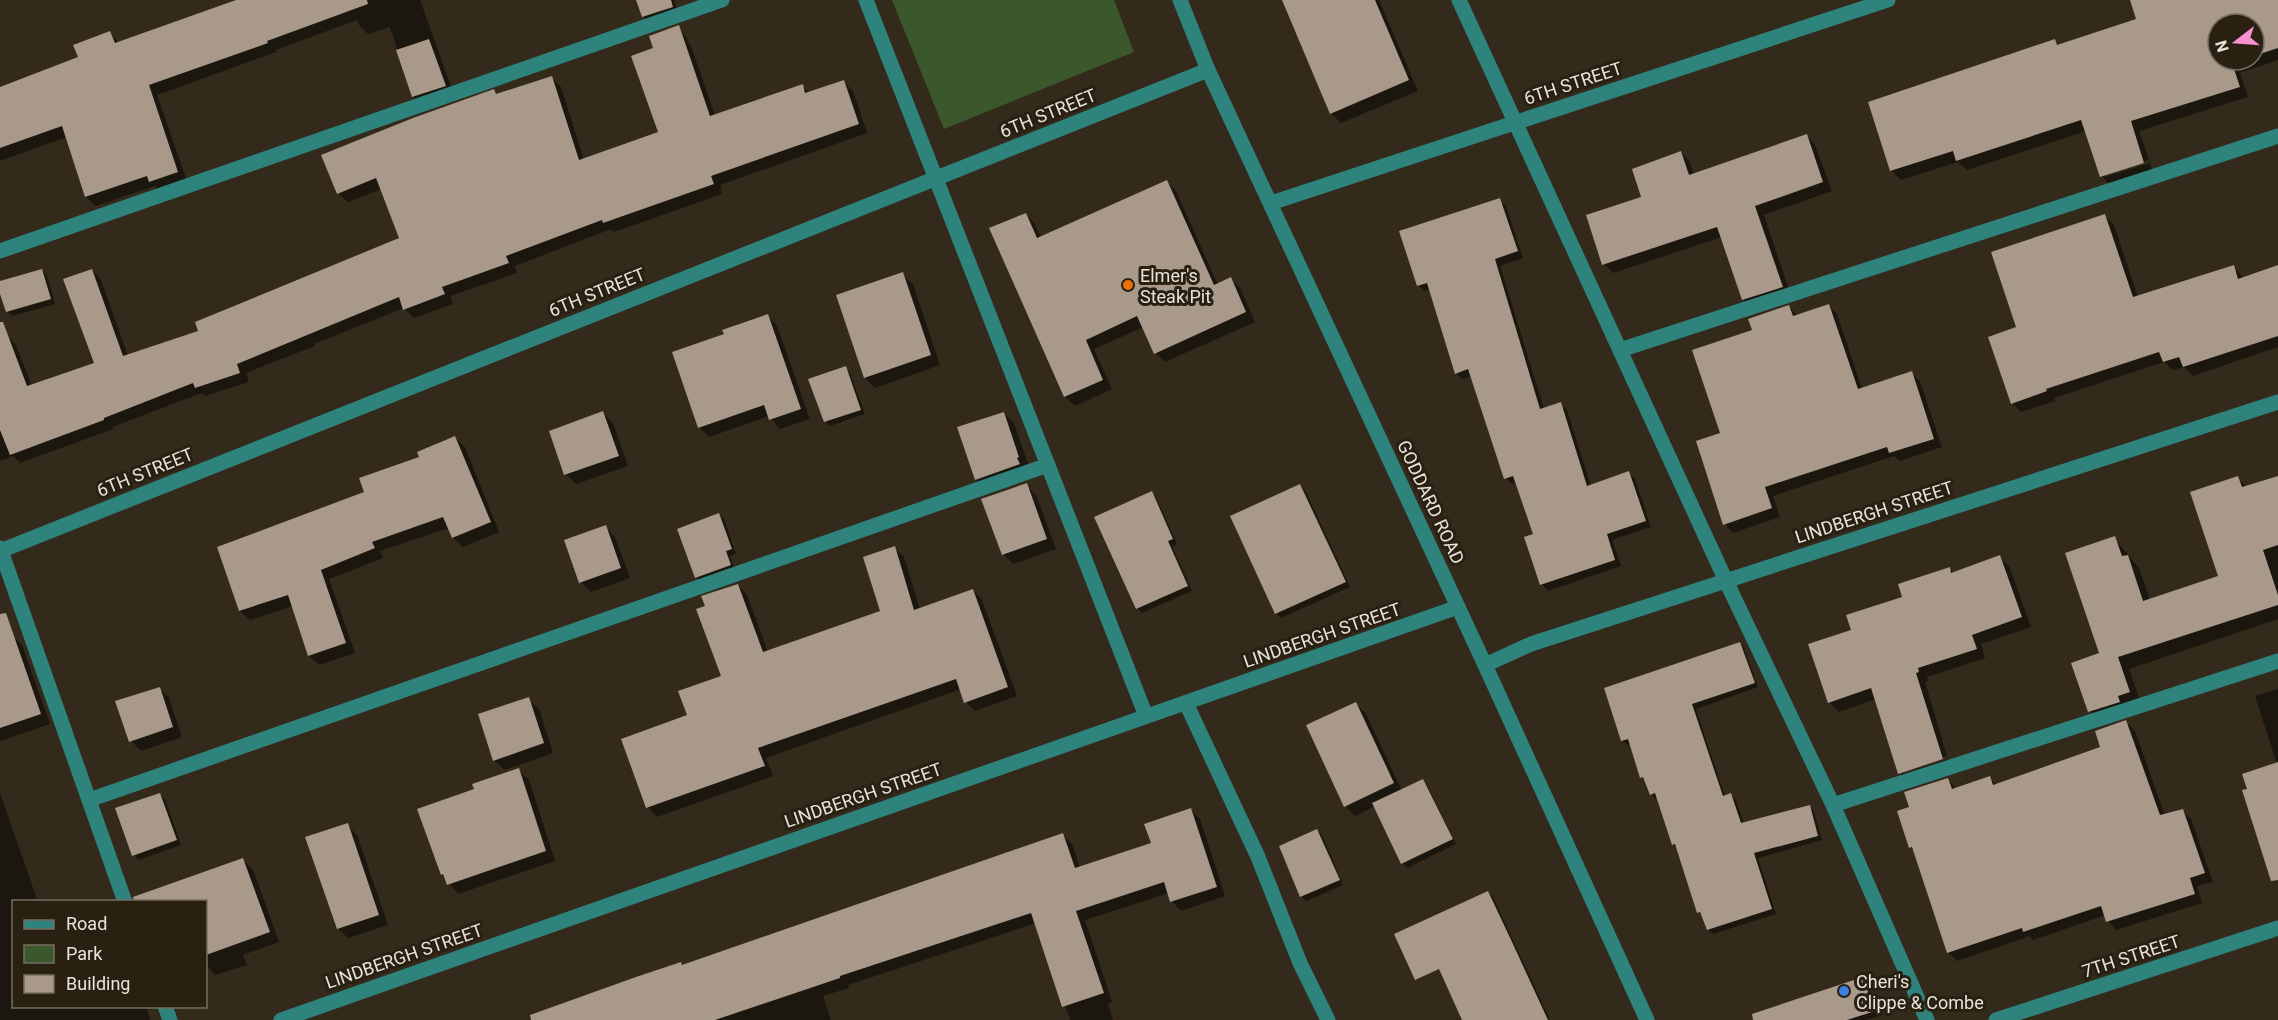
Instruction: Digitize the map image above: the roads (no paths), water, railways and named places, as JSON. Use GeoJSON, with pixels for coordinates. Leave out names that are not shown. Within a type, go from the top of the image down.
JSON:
{"type":"FeatureCollection","features":[{"type":"Feature","properties":{"kind":"street"},"geometry":{"type":"LineString","coordinates":[[0,251],[722,0]]}},
{"type":"Feature","properties":{"kind":"street"},"geometry":{"type":"LineString","coordinates":[[866,0],[1146,716]]}},
{"type":"Feature","properties":{"kind":"street","name":"GODDARD ROAD"},"geometry":{"type":"LineString","coordinates":[[1180,0],[1208,70],[1485,665],[1647,1020]]}},
{"type":"Feature","properties":{"kind":"street"},"geometry":{"type":"LineString","coordinates":[[1459,0],[1726,581],[1833,805],[1928,1020]]}},
{"type":"Feature","properties":{"kind":"street","name":"6TH STREET"},"geometry":{"type":"LineString","coordinates":[[1271,203],[1888,0]]}},
{"type":"Feature","properties":{"kind":"street","name":"6TH STREET"},"geometry":{"type":"LineString","coordinates":[[0,550],[1208,70]]}},
{"type":"Feature","properties":{"kind":"street"},"geometry":{"type":"LineString","coordinates":[[1620,350],[2278,136]]}},
{"type":"Feature","properties":{"kind":"street","name":"LINDBERGH STREET"},"geometry":{"type":"LineString","coordinates":[[1485,665],[1531,644],[2278,402]]}},
{"type":"Feature","properties":{"kind":"street"},"geometry":{"type":"LineString","coordinates":[[89,800],[1048,465]]}},
{"type":"Feature","properties":{"kind":"street"},"geometry":{"type":"LineString","coordinates":[[0,550],[124,900]]}},
{"type":"Feature","properties":{"kind":"street","name":"LINDBERGH STREET"},"geometry":{"type":"LineString","coordinates":[[281,1020],[1458,607]]}},
{"type":"Feature","properties":{"kind":"street"},"geometry":{"type":"LineString","coordinates":[[1833,805],[2278,661]]}},
{"type":"Feature","properties":{"kind":"street"},"geometry":{"type":"LineString","coordinates":[[1186,703],[1258,856],[1300,963],[1328,1020]]}},
{"type":"Feature","properties":{"kind":"street","name":"7TH STREET"},"geometry":{"type":"LineString","coordinates":[[1996,1020],[2278,928]]}},
{"type":"Feature","properties":{"kind":"place","name":"Elmer's Steak Pit"},"geometry":{"type":"Point","coordinates":[1128,285]}},
{"type":"Feature","properties":{"kind":"place","name":"Cheri's Clippe & Combe"},"geometry":{"type":"Point","coordinates":[1844,991]}}]}
